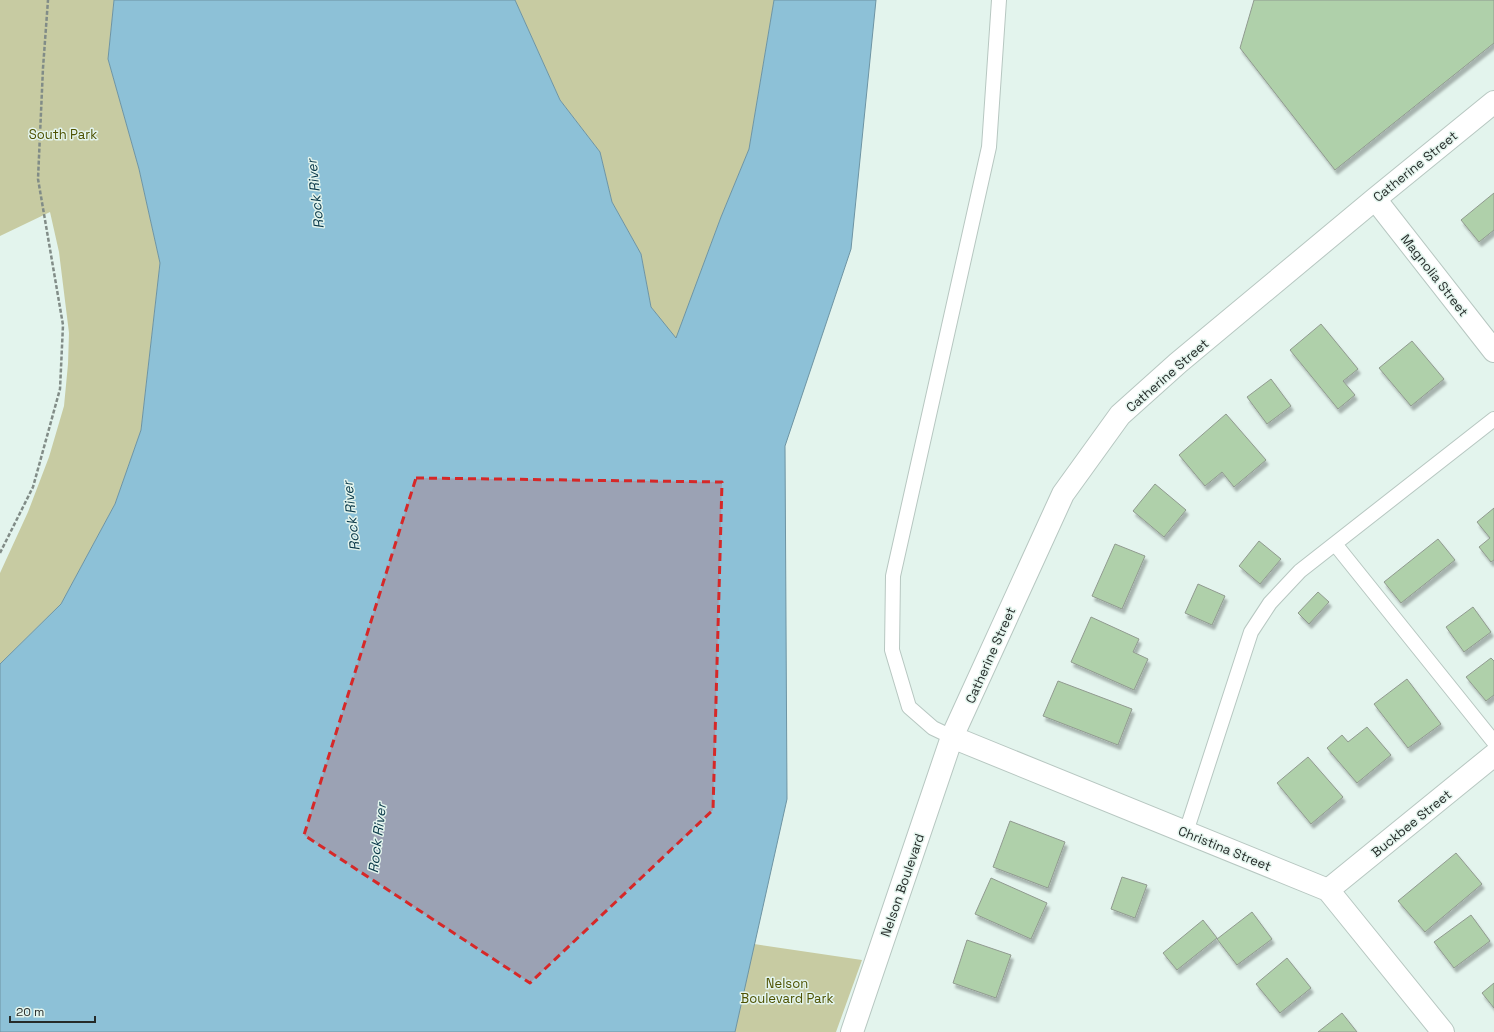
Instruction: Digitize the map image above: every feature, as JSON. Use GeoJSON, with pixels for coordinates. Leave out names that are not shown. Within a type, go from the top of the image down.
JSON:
{"type":"FeatureCollection","features":[{"type":"Feature","properties":{"kind":"street","name":"Catherine Street"},"geometry":{"type":"LineString","coordinates":[[952,737],[1063,494],[1120,415],[1178,363],[1494,102]]}},
{"type":"Feature","properties":{"kind":"street","name":"Magnolia Street"},"geometry":{"type":"LineString","coordinates":[[1375,199],[1494,351]]}},
{"type":"Feature","properties":{"kind":"street","name":"Christina Street"},"geometry":{"type":"LineString","coordinates":[[952,737],[1328,890],[1443,1032]]}},
{"type":"Feature","properties":{"kind":"street","name":"Nelson Boulevard"},"geometry":{"type":"LineString","coordinates":[[852,1032],[952,737]]}},
{"type":"Feature","properties":{"kind":"street","name":"Buckbee Street"},"geometry":{"type":"LineString","coordinates":[[1328,890],[1494,755]]}},
{"type":"Feature","properties":{"kind":"lane"},"geometry":{"type":"LineString","coordinates":[[952,737],[933,728],[909,707],[892,650],[893,576],[989,147],[999,0]]}},
{"type":"Feature","properties":{"kind":"lane"},"geometry":{"type":"LineString","coordinates":[[1186,832],[1251,632],[1270,603],[1300,570],[1494,419]]}},
{"type":"Feature","properties":{"kind":"lane"},"geometry":{"type":"LineString","coordinates":[[1335,544],[1494,742]]}},
{"type":"Feature","properties":{"kind":"path"},"geometry":{"type":"LineString","coordinates":[[0,553],[33,488],[60,389],[63,325],[38,179],[48,0]]}},
{"type":"Feature","properties":{"kind":"highlighted area"},"geometry":{"type":"Polygon","coordinates":[[[416,478],[722,482],[713,810],[530,983],[304,835],[416,478]]]}},
{"type":"Feature","properties":{"kind":"green space","name":"South Park"},"geometry":{"type":"Polygon","coordinates":[[[0,0],[114,0],[108,59],[139,169],[160,263],[141,430],[115,504],[61,604],[0,664],[0,573],[28,512],[49,457],[64,406],[69,333],[59,252],[50,212],[0,236],[0,0]]]}},
{"type":"Feature","properties":{"kind":"green space"},"geometry":{"type":"Polygon","coordinates":[[[515,0],[774,0],[749,149],[721,217],[676,339],[651,307],[641,254],[612,202],[600,152],[560,100],[515,0]]]}},
{"type":"Feature","properties":{"kind":"green space","name":"Nelson Boulevard Park"},"geometry":{"type":"Polygon","coordinates":[[[754,944],[862,960],[836,1032],[735,1032],[754,944]]]}},
{"type":"Feature","properties":{"kind":"water","name":"Rock River"},"geometry":{"type":"Polygon","coordinates":[[[114,0],[515,0],[560,100],[600,152],[612,202],[641,254],[651,307],[676,338],[721,217],[749,149],[774,0],[876,0],[851,249],[785,446],[787,799],[735,1032],[0,1032],[0,664],[61,604],[115,504],[141,430],[160,263],[139,169],[108,59],[114,0]]]}},
{"type":"Feature","properties":{"kind":"building"},"geometry":{"type":"Polygon","coordinates":[[[1254,0],[1494,0],[1494,43],[1335,170],[1240,48],[1254,0]]]}},
{"type":"Feature","properties":{"kind":"building"},"geometry":{"type":"Polygon","coordinates":[[[1494,193],[1494,230],[1479,242],[1461,220],[1494,193]]]}},
{"type":"Feature","properties":{"kind":"building"},"geometry":{"type":"Polygon","coordinates":[[[1321,324],[1358,369],[1343,381],[1355,395],[1338,409],[1290,350],[1321,324]]]}},
{"type":"Feature","properties":{"kind":"building"},"geometry":{"type":"Polygon","coordinates":[[[1412,341],[1444,379],[1411,406],[1379,368],[1412,341]]]}},
{"type":"Feature","properties":{"kind":"building"},"geometry":{"type":"Polygon","coordinates":[[[1271,379],[1291,406],[1267,424],[1247,397],[1271,379]]]}},
{"type":"Feature","properties":{"kind":"building"},"geometry":{"type":"Polygon","coordinates":[[[1226,414],[1266,460],[1234,487],[1222,472],[1205,486],[1179,455],[1226,414]]]}},
{"type":"Feature","properties":{"kind":"building"},"geometry":{"type":"Polygon","coordinates":[[[1155,484],[1186,510],[1164,537],[1133,511],[1155,484]]]}},
{"type":"Feature","properties":{"kind":"building"},"geometry":{"type":"Polygon","coordinates":[[[1494,508],[1494,560],[1491,562],[1479,547],[1490,538],[1477,522],[1494,508]]]}},
{"type":"Feature","properties":{"kind":"building"},"geometry":{"type":"Polygon","coordinates":[[[1438,539],[1455,560],[1401,603],[1384,582],[1438,539]]]}},
{"type":"Feature","properties":{"kind":"building"},"geometry":{"type":"Polygon","coordinates":[[[1259,541],[1281,559],[1260,584],[1239,566],[1259,541]]]}},
{"type":"Feature","properties":{"kind":"building"},"geometry":{"type":"Polygon","coordinates":[[[1115,544],[1145,556],[1122,609],[1092,596],[1115,544]]]}},
{"type":"Feature","properties":{"kind":"building"},"geometry":{"type":"Polygon","coordinates":[[[1198,584],[1225,596],[1212,625],[1185,613],[1198,584]]]}},
{"type":"Feature","properties":{"kind":"building"},"geometry":{"type":"Polygon","coordinates":[[[1318,592],[1329,602],[1309,624],[1298,613],[1318,592]]]}},
{"type":"Feature","properties":{"kind":"building"},"geometry":{"type":"Polygon","coordinates":[[[1473,607],[1491,632],[1464,652],[1446,627],[1473,607]]]}},
{"type":"Feature","properties":{"kind":"building"},"geometry":{"type":"Polygon","coordinates":[[[1091,617],[1139,639],[1133,652],[1148,659],[1134,690],[1071,662],[1091,617]]]}},
{"type":"Feature","properties":{"kind":"building"},"geometry":{"type":"Polygon","coordinates":[[[1491,658],[1494,661],[1494,695],[1486,701],[1466,677],[1491,658]]]}},
{"type":"Feature","properties":{"kind":"building"},"geometry":{"type":"Polygon","coordinates":[[[1407,679],[1441,724],[1408,748],[1374,704],[1407,679]]]}},
{"type":"Feature","properties":{"kind":"building"},"geometry":{"type":"Polygon","coordinates":[[[1058,681],[1132,709],[1118,745],[1043,716],[1058,681]]]}},
{"type":"Feature","properties":{"kind":"building"},"geometry":{"type":"Polygon","coordinates":[[[1367,727],[1391,755],[1357,783],[1327,748],[1342,735],[1348,742],[1367,727]]]}},
{"type":"Feature","properties":{"kind":"building"},"geometry":{"type":"Polygon","coordinates":[[[1308,757],[1343,797],[1311,824],[1277,783],[1308,757]]]}},
{"type":"Feature","properties":{"kind":"building"},"geometry":{"type":"Polygon","coordinates":[[[1010,821],[1065,842],[1048,888],[993,867],[1010,821]]]}},
{"type":"Feature","properties":{"kind":"building"},"geometry":{"type":"Polygon","coordinates":[[[1456,853],[1482,884],[1425,932],[1398,901],[1456,853]]]}},
{"type":"Feature","properties":{"kind":"building"},"geometry":{"type":"Polygon","coordinates":[[[1122,877],[1147,885],[1135,918],[1111,909],[1122,877]]]}},
{"type":"Feature","properties":{"kind":"building"},"geometry":{"type":"Polygon","coordinates":[[[991,878],[1047,903],[1031,939],[975,914],[991,878]]]}},
{"type":"Feature","properties":{"kind":"building"},"geometry":{"type":"Polygon","coordinates":[[[1252,912],[1272,939],[1237,965],[1217,939],[1252,912]]]}},
{"type":"Feature","properties":{"kind":"building"},"geometry":{"type":"Polygon","coordinates":[[[1471,915],[1490,941],[1454,968],[1434,942],[1471,915]]]}},
{"type":"Feature","properties":{"kind":"building"},"geometry":{"type":"Polygon","coordinates":[[[1203,920],[1217,938],[1177,970],[1163,953],[1203,920]]]}},
{"type":"Feature","properties":{"kind":"building"},"geometry":{"type":"Polygon","coordinates":[[[967,940],[1011,955],[996,998],[953,983],[967,940]]]}},
{"type":"Feature","properties":{"kind":"building"},"geometry":{"type":"Polygon","coordinates":[[[1287,958],[1311,988],[1280,1013],[1256,984],[1287,958]]]}},
{"type":"Feature","properties":{"kind":"building"},"geometry":{"type":"Polygon","coordinates":[[[1494,983],[1494,1008],[1482,993],[1494,983]]]}},
{"type":"Feature","properties":{"kind":"building"},"geometry":{"type":"Polygon","coordinates":[[[1342,1013],[1357,1032],[1318,1032],[1342,1013]]]}}]}
